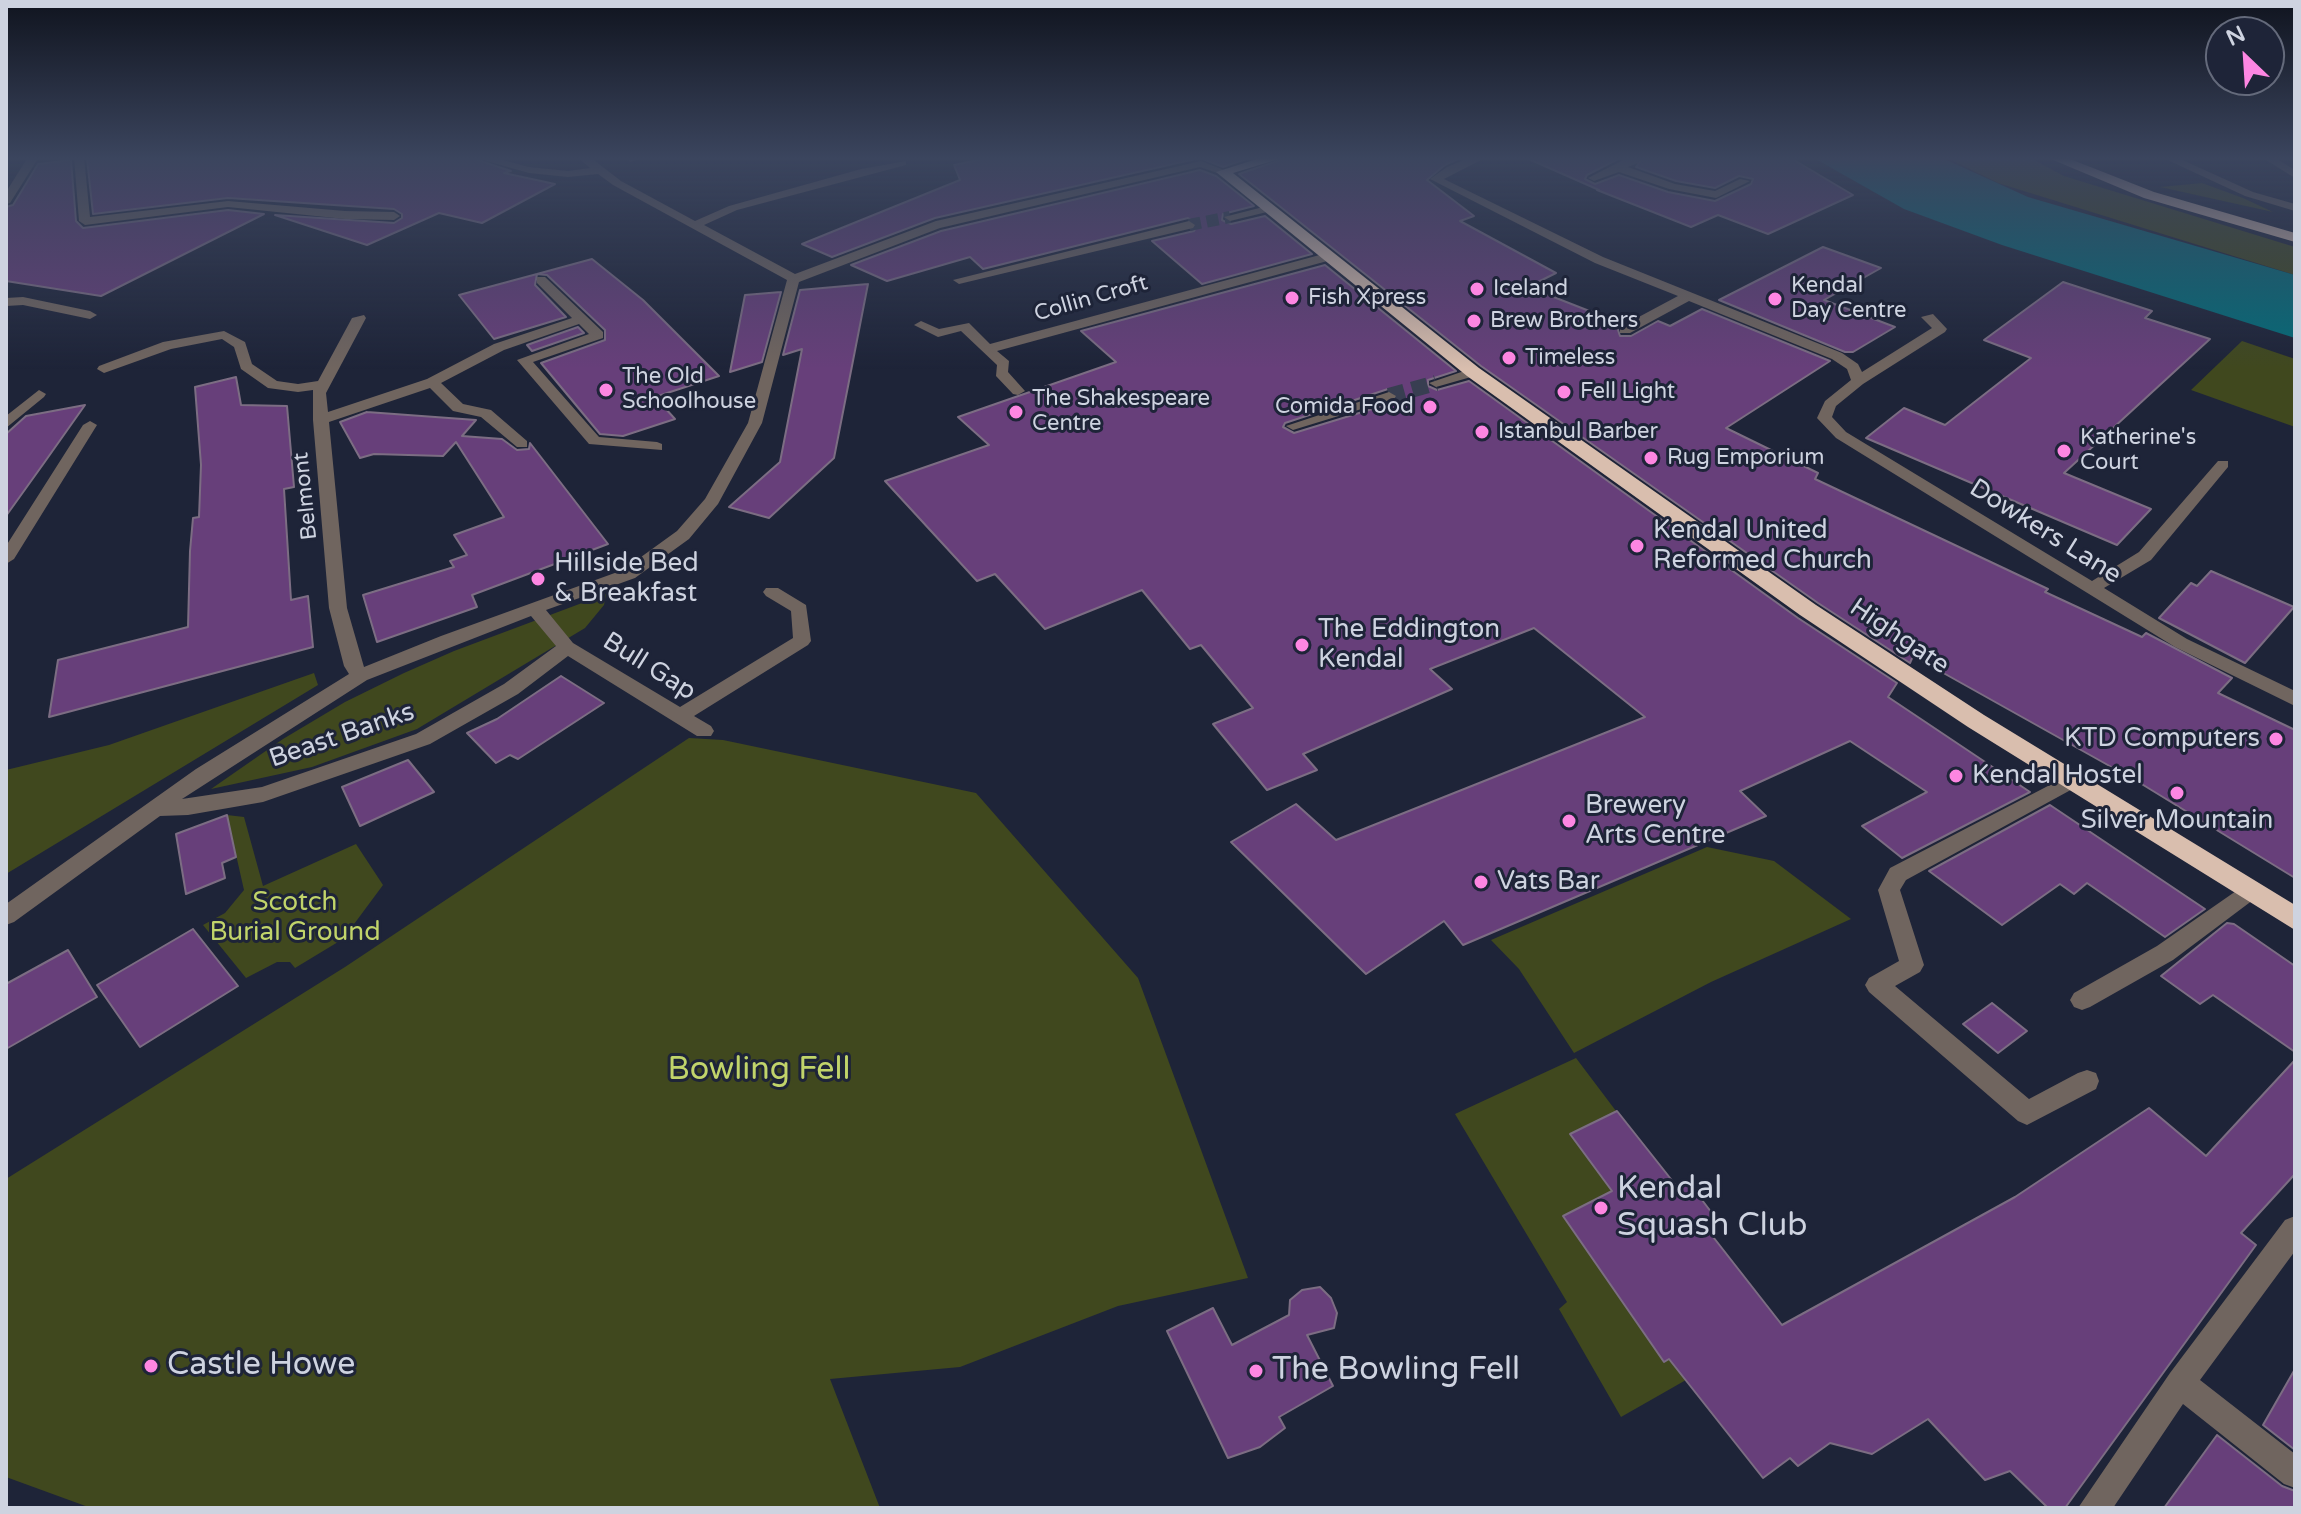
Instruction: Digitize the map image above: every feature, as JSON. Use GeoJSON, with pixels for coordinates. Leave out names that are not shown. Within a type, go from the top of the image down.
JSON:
{"type":"FeatureCollection","features":[{"type":"Feature","properties":{"kind":"highway","name":"Highgate"},"geometry":{"type":"LineString","coordinates":[[1290,228],[1473,372],[1808,610],[1907,677],[2295,919]]}},
{"type":"Feature","properties":{"kind":"highway"},"geometry":{"type":"LineString","coordinates":[[2260,228],[2295,238]]}},
{"type":"Feature","properties":{"kind":"street"},"geometry":{"type":"LineString","coordinates":[[700,228],[794,279],[929,228]]}},
{"type":"Feature","properties":{"kind":"street"},"geometry":{"type":"LineString","coordinates":[[959,280],[1178,228]]}},
{"type":"Feature","properties":{"kind":"street"},"geometry":{"type":"LineString","coordinates":[[1534,228],[1599,260],[1837,356],[1853,367],[1858,381]]}},
{"type":"Feature","properties":{"kind":"street","name":"Collin Croft"},"geometry":{"type":"LineString","coordinates":[[987,349],[1327,257]]}},
{"type":"Feature","properties":{"kind":"street","name":"Beast Banks"},"geometry":{"type":"LineString","coordinates":[[6,916],[203,774],[360,676],[629,574],[683,535],[712,501],[755,423],[794,279]]}},
{"type":"Feature","properties":{"kind":"street"},"geometry":{"type":"LineString","coordinates":[[541,280],[598,335],[524,360],[594,441],[657,447]]}},
{"type":"Feature","properties":{"kind":"street"},"geometry":{"type":"LineString","coordinates":[[1625,330],[1690,295]]}},
{"type":"Feature","properties":{"kind":"street"},"geometry":{"type":"LineString","coordinates":[[6,302],[23,301],[90,315]]}},
{"type":"Feature","properties":{"kind":"street","name":"Dowkers Lane"},"geometry":{"type":"LineString","coordinates":[[1928,317],[1940,329],[1858,381],[1830,404],[1824,418],[1841,435],[2181,643],[2295,699]]}},
{"type":"Feature","properties":{"kind":"street","name":"Belmont"},"geometry":{"type":"LineString","coordinates":[[359,318],[319,393],[338,608],[353,666],[360,676]]}},
{"type":"Feature","properties":{"kind":"street"},"geometry":{"type":"LineString","coordinates":[[320,420],[432,382],[499,347],[581,319]]}},
{"type":"Feature","properties":{"kind":"street"},"geometry":{"type":"LineString","coordinates":[[921,325],[938,333],[964,326],[1004,364],[1001,373],[1018,391]]}},
{"type":"Feature","properties":{"kind":"street"},"geometry":{"type":"LineString","coordinates":[[104,369],[168,345],[224,335],[240,345],[246,366],[273,385],[298,388],[323,385]]}},
{"type":"Feature","properties":{"kind":"street"},"geometry":{"type":"LineString","coordinates":[[1436,383],[1473,372]]}},
{"type":"Feature","properties":{"kind":"street"},"geometry":{"type":"LineString","coordinates":[[432,382],[458,408],[486,413],[522,444]]}},
{"type":"Feature","properties":{"kind":"street"},"geometry":{"type":"LineString","coordinates":[[6,424],[39,394]]}},
{"type":"Feature","properties":{"kind":"street"},"geometry":{"type":"LineString","coordinates":[[1293,426],[1389,396]]}},
{"type":"Feature","properties":{"kind":"street"},"geometry":{"type":"LineString","coordinates":[[6,559],[90,425]]}},
{"type":"Feature","properties":{"kind":"street"},"geometry":{"type":"LineString","coordinates":[[2091,589],[2145,556],[2223,464]]}},
{"type":"Feature","properties":{"kind":"street"},"geometry":{"type":"LineString","coordinates":[[680,716],[802,641],[800,609],[772,592]]}},
{"type":"Feature","properties":{"kind":"street"},"geometry":{"type":"LineString","coordinates":[[534,608],[567,647]]}},
{"type":"Feature","properties":{"kind":"street","name":"Beast Banks"},"geometry":{"type":"LineString","coordinates":[[156,808],[188,807],[263,794],[423,739],[511,689],[567,647]]}},
{"type":"Feature","properties":{"kind":"street","name":"Bull Gap"},"geometry":{"type":"LineString","coordinates":[[567,647],[704,731]]}},
{"type":"Feature","properties":{"kind":"street"},"geometry":{"type":"LineString","coordinates":[[2071,781],[1898,874],[1889,890],[1912,965],[1877,985],[2027,1113],[2087,1081]]}},
{"type":"Feature","properties":{"kind":"street"},"geometry":{"type":"LineString","coordinates":[[2082,1000],[2165,953],[2249,891]]}},
{"type":"Feature","properties":{"kind":"street"},"geometry":{"type":"LineString","coordinates":[[2094,1508],[2180,1383],[2291,1242]]}},
{"type":"Feature","properties":{"kind":"street"},"geometry":{"type":"LineString","coordinates":[[2180,1383],[2295,1473]]}},
{"type":"Feature","properties":{"kind":"green space"},"geometry":{"type":"Polygon","coordinates":[[[2142,228],[2232,228],[2295,247],[2295,275],[2142,228]]]}},
{"type":"Feature","properties":{"kind":"green space"},"geometry":{"type":"Polygon","coordinates":[[[2242,341],[2295,359],[2295,427],[2191,390],[2242,341]]]}},
{"type":"Feature","properties":{"kind":"green space"},"geometry":{"type":"Polygon","coordinates":[[[606,594],[604,605],[585,628],[417,729],[312,767],[211,789],[283,739],[345,702],[454,651],[606,594]]]}},
{"type":"Feature","properties":{"kind":"green space"},"geometry":{"type":"Polygon","coordinates":[[[314,673],[318,685],[6,874],[6,770],[109,745],[314,673]]]}},
{"type":"Feature","properties":{"kind":"green space","name":"Bowling Fell"},"geometry":{"type":"Polygon","coordinates":[[[689,738],[723,740],[976,793],[1138,978],[1248,1278],[1118,1306],[960,1367],[830,1379],[880,1508],[91,1508],[6,1477],[6,1179],[345,967],[689,738]]]}},
{"type":"Feature","properties":{"kind":"green space","name":"Scotch Burial Ground"},"geometry":{"type":"Polygon","coordinates":[[[227,815],[244,817],[263,886],[356,844],[383,885],[343,939],[295,968],[290,962],[277,962],[246,978],[203,925],[225,913],[244,890],[227,815]]]}},
{"type":"Feature","properties":{"kind":"green space"},"geometry":{"type":"Polygon","coordinates":[[[1707,847],[1774,861],[1851,919],[1711,982],[1574,1053],[1519,969],[1491,940],[1707,847]]]}},
{"type":"Feature","properties":{"kind":"green space","name":"Kendal Squash Club"},"geometry":{"type":"Polygon","coordinates":[[[1576,1058],[1779,1327],[1621,1417],[1559,1309],[1567,1302],[1455,1114],[1576,1058]]]}},
{"type":"Feature","properties":{"kind":"shaded area"},"geometry":{"type":"Polygon","coordinates":[[[1955,228],[2133,228],[2295,275],[2295,338],[1955,228]]]}},
{"type":"Feature","properties":{"kind":"building"},"geometry":{"type":"Polygon","coordinates":[[[6,228],[237,228],[101,296],[6,281],[6,228]]]}},
{"type":"Feature","properties":{"kind":"building"},"geometry":{"type":"Polygon","coordinates":[[[314,228],[406,228],[367,245],[314,228]]]}},
{"type":"Feature","properties":{"kind":"building"},"geometry":{"type":"Polygon","coordinates":[[[842,228],[910,228],[832,257],[802,244],[842,228]]]}},
{"type":"Feature","properties":{"kind":"building"},"geometry":{"type":"Polygon","coordinates":[[[955,228],[1149,228],[983,269],[970,257],[887,281],[851,265],[955,228]]]}},
{"type":"Feature","properties":{"kind":"building"},"geometry":{"type":"Polygon","coordinates":[[[1196,228],[1279,228],[1312,254],[1202,284],[1152,241],[1194,231],[1196,228]]]}},
{"type":"Feature","properties":{"kind":"building"},"geometry":{"type":"Polygon","coordinates":[[[1307,228],[1472,228],[1556,273],[1528,287],[1620,323],[1617,327],[1620,336],[1631,336],[1658,321],[1670,326],[1702,309],[1830,361],[1726,428],[1818,473],[1815,479],[2048,589],[2045,592],[2142,637],[2146,633],[2232,678],[2218,693],[2295,730],[2295,878],[2140,783],[1913,656],[1910,663],[1818,603],[1481,366],[1307,228]]]}},
{"type":"Feature","properties":{"kind":"building"},"geometry":{"type":"Polygon","coordinates":[[[1751,228],[1782,228],[1768,234],[1751,228]]]}},
{"type":"Feature","properties":{"kind":"building","name":"Kendal Day Centre"},"geometry":{"type":"Polygon","coordinates":[[[1823,247],[1881,268],[1824,300],[1895,327],[1853,352],[1845,352],[1719,300],[1823,247]]]}},
{"type":"Feature","properties":{"kind":"building"},"geometry":{"type":"Polygon","coordinates":[[[592,259],[643,300],[719,376],[655,397],[675,419],[623,436],[600,434],[541,363],[605,340],[605,330],[547,275],[537,274],[592,259]]]}},
{"type":"Feature","properties":{"kind":"building"},"geometry":{"type":"Polygon","coordinates":[[[1325,265],[1456,371],[1428,380],[1428,386],[1437,390],[1469,381],[1798,618],[1897,683],[1888,697],[2030,792],[1902,858],[1862,826],[1927,792],[1850,741],[1740,791],[1766,816],[1463,945],[1444,921],[1366,974],[1231,842],[1296,804],[1336,840],[1645,717],[1534,628],[1430,669],[1452,689],[1303,754],[1317,770],[1267,790],[1213,724],[1253,708],[1201,645],[1190,649],[1142,590],[1045,629],[995,574],[977,581],[885,481],[989,445],[958,417],[1116,362],[1081,331],[1325,265]],[[1388,389],[1285,423],[1283,427],[1294,433],[1395,402],[1399,395],[1388,389]]]}},
{"type":"Feature","properties":{"kind":"building"},"geometry":{"type":"Polygon","coordinates":[[[537,274],[535,285],[566,317],[494,339],[459,295],[537,274]]]}},
{"type":"Feature","properties":{"kind":"building"},"geometry":{"type":"Polygon","coordinates":[[[2063,282],[2152,311],[2145,318],[2210,339],[2064,473],[2151,509],[2117,545],[1866,438],[1904,408],[1945,425],[2031,358],[1984,340],[2063,282]]]}},
{"type":"Feature","properties":{"kind":"building"},"geometry":{"type":"Polygon","coordinates":[[[868,284],[834,458],[769,518],[729,507],[780,462],[802,349],[783,355],[800,290],[868,284]]]}},
{"type":"Feature","properties":{"kind":"building"},"geometry":{"type":"Polygon","coordinates":[[[781,292],[762,362],[730,372],[745,295],[781,292]]]}},
{"type":"Feature","properties":{"kind":"building"},"geometry":{"type":"Polygon","coordinates":[[[578,327],[584,333],[532,351],[527,345],[578,327]]]}},
{"type":"Feature","properties":{"kind":"building"},"geometry":{"type":"Polygon","coordinates":[[[236,377],[241,405],[287,406],[294,487],[284,489],[291,600],[308,596],[313,647],[49,717],[58,660],[188,627],[190,551],[193,518],[199,517],[201,465],[195,387],[236,377]]]}},
{"type":"Feature","properties":{"kind":"building"},"geometry":{"type":"Polygon","coordinates":[[[85,405],[6,516],[6,434],[26,416],[85,405]]]}},
{"type":"Feature","properties":{"kind":"building"},"geometry":{"type":"Polygon","coordinates":[[[367,412],[476,420],[462,436],[502,439],[517,450],[529,449],[530,443],[608,544],[472,595],[477,607],[377,642],[363,595],[454,567],[450,561],[467,555],[454,535],[504,517],[456,442],[443,456],[374,454],[360,458],[340,422],[367,412]]]}},
{"type":"Feature","properties":{"kind":"building"},"geometry":{"type":"Polygon","coordinates":[[[2211,571],[2294,607],[2245,663],[2159,618],[2191,583],[2197,586],[2211,571]]]}},
{"type":"Feature","properties":{"kind":"building"},"geometry":{"type":"Polygon","coordinates":[[[561,676],[604,703],[518,759],[510,755],[496,763],[467,733],[497,719],[561,676]]]}},
{"type":"Feature","properties":{"kind":"building"},"geometry":{"type":"Polygon","coordinates":[[[408,760],[434,792],[360,826],[342,787],[408,760]]]}},
{"type":"Feature","properties":{"kind":"building"},"geometry":{"type":"Polygon","coordinates":[[[2050,805],[2205,909],[2165,937],[2087,883],[2074,894],[2060,884],[2002,925],[1929,871],[2050,805]]]}},
{"type":"Feature","properties":{"kind":"building"},"geometry":{"type":"Polygon","coordinates":[[[227,815],[236,857],[222,863],[225,878],[186,894],[176,834],[227,815]]]}},
{"type":"Feature","properties":{"kind":"building"},"geometry":{"type":"Polygon","coordinates":[[[2227,923],[2234,924],[2295,966],[2295,1052],[2213,995],[2200,1004],[2161,976],[2227,923]]]}},
{"type":"Feature","properties":{"kind":"building"},"geometry":{"type":"Polygon","coordinates":[[[193,929],[238,986],[140,1047],[97,985],[193,929]]]}},
{"type":"Feature","properties":{"kind":"building"},"geometry":{"type":"Polygon","coordinates":[[[68,950],[97,997],[6,1049],[6,984],[68,950]]]}},
{"type":"Feature","properties":{"kind":"building"},"geometry":{"type":"Polygon","coordinates":[[[1992,1003],[2027,1031],[1998,1053],[1963,1024],[1992,1003]]]}},
{"type":"Feature","properties":{"kind":"building"},"geometry":{"type":"Polygon","coordinates":[[[2295,1060],[2295,1174],[2241,1233],[2256,1245],[2065,1508],[2048,1508],[2010,1471],[1985,1480],[1928,1419],[1872,1454],[1830,1443],[1798,1466],[1790,1458],[1763,1478],[1669,1359],[1664,1362],[1563,1216],[1612,1191],[1570,1134],[1617,1111],[1678,1188],[1689,1183],[1715,1217],[1703,1224],[1782,1325],[2015,1197],[2149,1108],[2206,1156],[2295,1060]]]}},
{"type":"Feature","properties":{"kind":"building","name":"The Bowling Fell"},"geometry":{"type":"Polygon","coordinates":[[[1320,1287],[1331,1298],[1337,1313],[1334,1328],[1307,1335],[1333,1386],[1279,1417],[1285,1428],[1260,1447],[1228,1458],[1167,1331],[1213,1308],[1232,1345],[1289,1315],[1290,1300],[1302,1290],[1320,1287]]]}},
{"type":"Feature","properties":{"kind":"building"},"geometry":{"type":"Polygon","coordinates":[[[2295,1369],[2295,1450],[2263,1425],[2295,1369]]]}},
{"type":"Feature","properties":{"kind":"building"},"geometry":{"type":"Polygon","coordinates":[[[2217,1435],[2282,1486],[2295,1491],[2295,1508],[2164,1508],[2217,1435]]]}},
{"type":"Feature","properties":{"kind":"tunnel"},"geometry":{"type":"LineString","coordinates":[[1389,396],[1436,383]]}},
{"type":"Feature","properties":{"kind":"place","name":"Iceland"},"geometry":{"type":"Point","coordinates":[1477,289]}},
{"type":"Feature","properties":{"kind":"place","name":"Fish Xpress"},"geometry":{"type":"Point","coordinates":[1292,298]}},
{"type":"Feature","properties":{"kind":"place","name":"Kendal Day Centre"},"geometry":{"type":"Point","coordinates":[1775,299]}},
{"type":"Feature","properties":{"kind":"place","name":"Brew Brothers"},"geometry":{"type":"Point","coordinates":[1474,321]}},
{"type":"Feature","properties":{"kind":"place","name":"Timeless"},"geometry":{"type":"Point","coordinates":[1509,358]}},
{"type":"Feature","properties":{"kind":"place","name":"The Old Schoolhouse"},"geometry":{"type":"Point","coordinates":[606,390]}},
{"type":"Feature","properties":{"kind":"place","name":"Fell Light"},"geometry":{"type":"Point","coordinates":[1564,392]}},
{"type":"Feature","properties":{"kind":"place","name":"Comida Food"},"geometry":{"type":"Point","coordinates":[1430,407]}},
{"type":"Feature","properties":{"kind":"place","name":"The Shakespeare Centre"},"geometry":{"type":"Point","coordinates":[1016,412]}},
{"type":"Feature","properties":{"kind":"place","name":"Istanbul Barber"},"geometry":{"type":"Point","coordinates":[1482,432]}},
{"type":"Feature","properties":{"kind":"place","name":"Katherine's Court"},"geometry":{"type":"Point","coordinates":[2064,451]}},
{"type":"Feature","properties":{"kind":"place","name":"Rug Emporium"},"geometry":{"type":"Point","coordinates":[1651,458]}},
{"type":"Feature","properties":{"kind":"place","name":"Kendal United Reformed Church"},"geometry":{"type":"Point","coordinates":[1637,546]}},
{"type":"Feature","properties":{"kind":"place","name":"Hillside Bed & Breakfast"},"geometry":{"type":"Point","coordinates":[538,579]}},
{"type":"Feature","properties":{"kind":"place","name":"The Eddington Kendal"},"geometry":{"type":"Point","coordinates":[1302,645]}},
{"type":"Feature","properties":{"kind":"place","name":"KTD Computers"},"geometry":{"type":"Point","coordinates":[2276,739]}},
{"type":"Feature","properties":{"kind":"place","name":"Kendal Hostel"},"geometry":{"type":"Point","coordinates":[1956,776]}},
{"type":"Feature","properties":{"kind":"place","name":"Silver Mountain"},"geometry":{"type":"Point","coordinates":[2177,793]}},
{"type":"Feature","properties":{"kind":"place","name":"Brewery Arts Centre"},"geometry":{"type":"Point","coordinates":[1569,821]}},
{"type":"Feature","properties":{"kind":"place","name":"Vats Bar"},"geometry":{"type":"Point","coordinates":[1481,882]}},
{"type":"Feature","properties":{"kind":"place","name":"Kendal Squash Club"},"geometry":{"type":"Point","coordinates":[1601,1208]}},
{"type":"Feature","properties":{"kind":"place","name":"Castle Howe"},"geometry":{"type":"Point","coordinates":[151,1366]}},
{"type":"Feature","properties":{"kind":"place","name":"The Bowling Fell"},"geometry":{"type":"Point","coordinates":[1256,1371]}}]}
